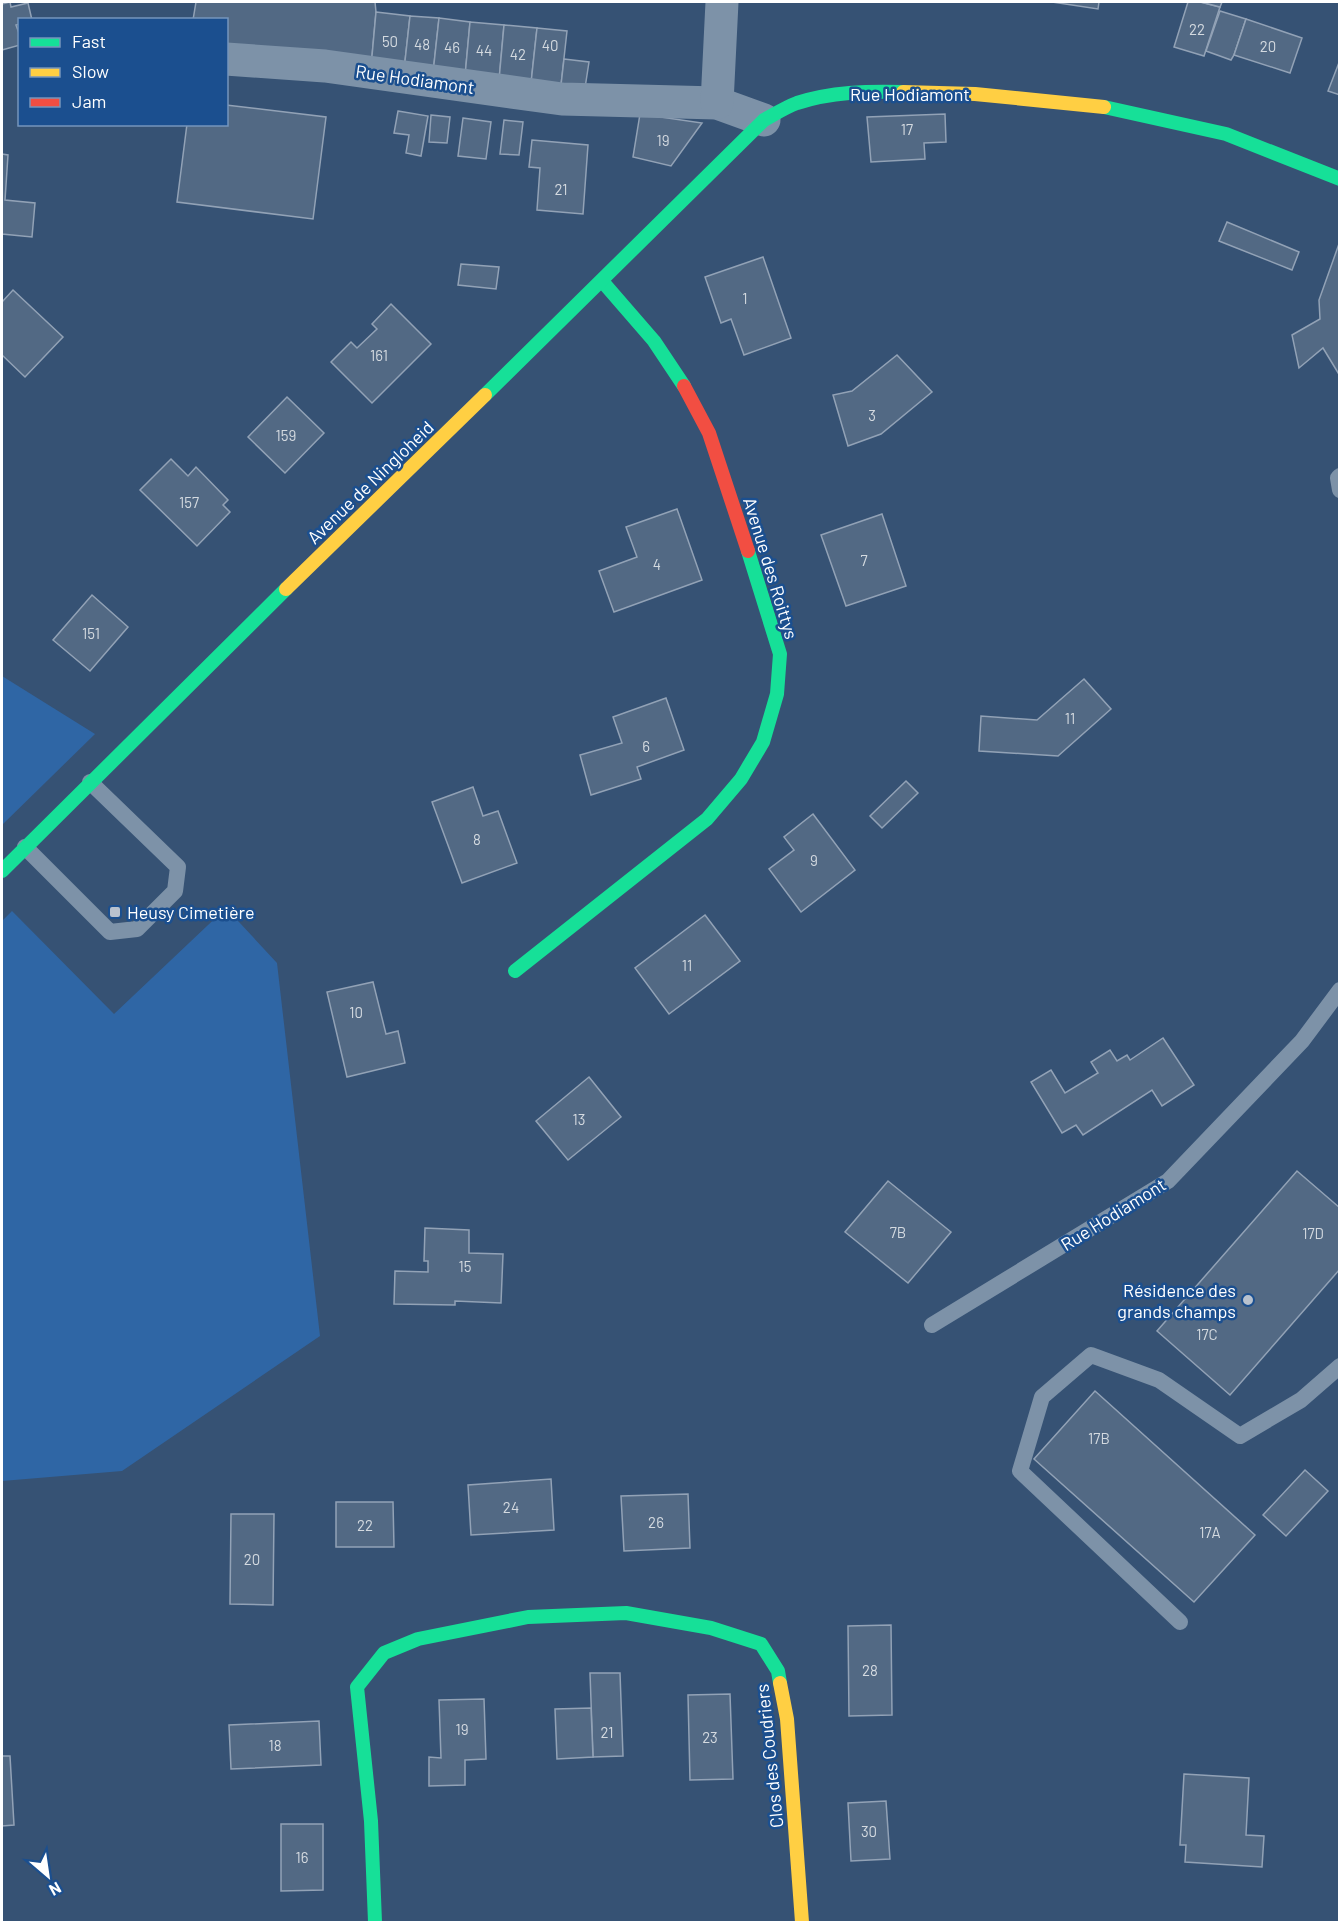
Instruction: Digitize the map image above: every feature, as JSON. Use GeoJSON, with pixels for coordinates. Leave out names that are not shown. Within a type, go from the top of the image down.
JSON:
{"type":"FeatureCollection","features":[{"type":"Feature","properties":{"kind":"street"},"geometry":{"type":"LineString","coordinates":[[717,103],[722,2]]}},
{"type":"Feature","properties":{"kind":"street","name":"Rue Hodiamont"},"geometry":{"type":"LineString","coordinates":[[228,59],[325,66],[562,99],[717,103],[764,120],[795,104],[828,95],[873,91],[975,94],[1096,105],[1226,134],[1340,179]]}},
{"type":"Feature","properties":{"kind":"street","name":"Avenue de Ningloheid"},"geometry":{"type":"LineString","coordinates":[[2,871],[764,120]]}},
{"type":"Feature","properties":{"kind":"street","name":"Avenue des Roittys"},"geometry":{"type":"LineString","coordinates":[[515,971],[707,819],[741,779],[763,742],[777,694],[780,654],[709,433],[681,380],[654,340],[602,281]]}},
{"type":"Feature","properties":{"kind":"street","name":"Clos des Coudriers"},"geometry":{"type":"LineString","coordinates":[[375,1923],[371,1821],[357,1687],[384,1653],[418,1639],[528,1617],[626,1613],[711,1628],[761,1644],[778,1671],[787,1719],[802,1923]]}},
{"type":"Feature","properties":{"kind":"lane"},"geometry":{"type":"LineString","coordinates":[[1340,476],[1338,478],[1340,490]]}},
{"type":"Feature","properties":{"kind":"lane"},"geometry":{"type":"LineString","coordinates":[[25,847],[110,932],[136,929],[175,891],[178,867],[90,782]]}},
{"type":"Feature","properties":{"kind":"lane","name":"Rue Hodiamont"},"geometry":{"type":"LineString","coordinates":[[932,1326],[1168,1181],[1302,1041],[1340,990]]}},
{"type":"Feature","properties":{"kind":"lane"},"geometry":{"type":"LineString","coordinates":[[1180,1622],[1020,1472],[1042,1397],[1091,1355],[1159,1380],[1240,1436],[1301,1400],[1340,1366]]}},
{"type":"Feature","properties":{"kind":"shaded area"},"geometry":{"type":"Polygon","coordinates":[[[2,676],[95,734],[2,825],[2,676]]]}},
{"type":"Feature","properties":{"kind":"shaded area"},"geometry":{"type":"Polygon","coordinates":[[[226,908],[277,963],[320,1336],[122,1471],[2,1481],[2,921],[12,911],[114,1014],[226,908]]]}},
{"type":"Feature","properties":{"kind":"building"},"geometry":{"type":"Polygon","coordinates":[[[10,2],[11,7],[28,3],[32,18],[18,18],[16,25],[18,46],[2,50],[2,4],[10,2]]]}},
{"type":"Feature","properties":{"kind":"building"},"geometry":{"type":"Polygon","coordinates":[[[196,2],[375,2],[371,67],[228,45],[228,18],[193,18],[196,2]]]}},
{"type":"Feature","properties":{"kind":"building"},"geometry":{"type":"Polygon","coordinates":[[[1052,2],[1099,2],[1098,9],[1052,2]]]}},
{"type":"Feature","properties":{"kind":"building"},"geometry":{"type":"Polygon","coordinates":[[[1188,2],[1200,2],[1220,7],[1204,56],[1174,47],[1188,2]]]}},
{"type":"Feature","properties":{"kind":"building"},"geometry":{"type":"Polygon","coordinates":[[[1201,2],[1222,2],[1220,7],[1201,2]]]}},
{"type":"Feature","properties":{"kind":"building"},"geometry":{"type":"Polygon","coordinates":[[[1220,11],[1246,19],[1231,60],[1206,51],[1220,11]]]}},
{"type":"Feature","properties":{"kind":"building"},"geometry":{"type":"Polygon","coordinates":[[[376,12],[410,16],[404,70],[371,67],[376,12]]]}},
{"type":"Feature","properties":{"kind":"building"},"geometry":{"type":"Polygon","coordinates":[[[410,16],[439,18],[433,73],[404,70],[410,16]]]}},
{"type":"Feature","properties":{"kind":"building"},"geometry":{"type":"Polygon","coordinates":[[[439,18],[470,22],[465,76],[433,73],[439,18]]]}},
{"type":"Feature","properties":{"kind":"building"},"geometry":{"type":"Polygon","coordinates":[[[1246,19],[1302,38],[1290,73],[1234,55],[1246,19]]]}},
{"type":"Feature","properties":{"kind":"building"},"geometry":{"type":"Polygon","coordinates":[[[470,22],[504,25],[499,80],[465,76],[470,22]]]}},
{"type":"Feature","properties":{"kind":"building"},"geometry":{"type":"Polygon","coordinates":[[[504,25],[537,28],[531,83],[499,80],[504,25]]]}},
{"type":"Feature","properties":{"kind":"building"},"geometry":{"type":"Polygon","coordinates":[[[537,28],[567,31],[561,85],[531,83],[537,28]]]}},
{"type":"Feature","properties":{"kind":"building"},"geometry":{"type":"Polygon","coordinates":[[[564,59],[589,62],[585,88],[561,85],[564,59]]]}},
{"type":"Feature","properties":{"kind":"building"},"geometry":{"type":"Polygon","coordinates":[[[1340,60],[1340,95],[1328,91],[1340,60]]]}},
{"type":"Feature","properties":{"kind":"building"},"geometry":{"type":"Polygon","coordinates":[[[228,105],[326,117],[313,219],[177,202],[187,126],[228,126],[228,105]]]}},
{"type":"Feature","properties":{"kind":"building"},"geometry":{"type":"Polygon","coordinates":[[[398,111],[428,116],[421,156],[406,153],[409,135],[394,133],[398,111]]]}},
{"type":"Feature","properties":{"kind":"building"},"geometry":{"type":"Polygon","coordinates":[[[640,114],[702,123],[671,166],[633,157],[640,114]]]}},
{"type":"Feature","properties":{"kind":"building"},"geometry":{"type":"Polygon","coordinates":[[[945,114],[946,142],[924,143],[925,159],[871,162],[867,117],[945,114]]]}},
{"type":"Feature","properties":{"kind":"building"},"geometry":{"type":"Polygon","coordinates":[[[431,115],[450,117],[447,143],[429,142],[431,115]]]}},
{"type":"Feature","properties":{"kind":"building"},"geometry":{"type":"Polygon","coordinates":[[[463,118],[491,122],[486,159],[458,156],[463,118]]]}},
{"type":"Feature","properties":{"kind":"building"},"geometry":{"type":"Polygon","coordinates":[[[504,120],[523,122],[519,155],[500,154],[504,120]]]}},
{"type":"Feature","properties":{"kind":"building"},"geometry":{"type":"Polygon","coordinates":[[[532,140],[588,145],[583,214],[537,210],[540,168],[529,167],[532,140]]]}},
{"type":"Feature","properties":{"kind":"building"},"geometry":{"type":"Polygon","coordinates":[[[2,154],[8,155],[5,200],[35,203],[32,237],[2,234],[2,154]]]}},
{"type":"Feature","properties":{"kind":"building"},"geometry":{"type":"Polygon","coordinates":[[[1227,222],[1299,252],[1292,270],[1219,241],[1227,222]]]}},
{"type":"Feature","properties":{"kind":"building"},"geometry":{"type":"Polygon","coordinates":[[[1340,241],[1340,376],[1323,348],[1299,368],[1292,335],[1320,319],[1319,300],[1340,241]]]}},
{"type":"Feature","properties":{"kind":"building"},"geometry":{"type":"Polygon","coordinates":[[[763,257],[791,338],[744,355],[731,319],[721,323],[705,277],[763,257]]]}},
{"type":"Feature","properties":{"kind":"building"},"geometry":{"type":"Polygon","coordinates":[[[461,264],[499,267],[496,289],[458,285],[461,264]]]}},
{"type":"Feature","properties":{"kind":"building"},"geometry":{"type":"Polygon","coordinates":[[[13,290],[63,337],[25,377],[2,355],[2,302],[13,290]]]}},
{"type":"Feature","properties":{"kind":"building"},"geometry":{"type":"Polygon","coordinates":[[[391,304],[431,344],[372,403],[331,362],[351,342],[357,348],[377,329],[372,324],[391,304]]]}},
{"type":"Feature","properties":{"kind":"building"},"geometry":{"type":"Polygon","coordinates":[[[897,355],[932,392],[881,434],[848,446],[833,395],[852,391],[897,355]]]}},
{"type":"Feature","properties":{"kind":"building"},"geometry":{"type":"Polygon","coordinates":[[[287,397],[324,433],[285,473],[248,437],[287,397]]]}},
{"type":"Feature","properties":{"kind":"building"},"geometry":{"type":"Polygon","coordinates":[[[171,459],[188,476],[196,467],[228,500],[223,505],[230,512],[197,546],[140,490],[171,459]]]}},
{"type":"Feature","properties":{"kind":"building"},"geometry":{"type":"Polygon","coordinates":[[[677,509],[702,580],[614,612],[599,571],[637,557],[626,527],[677,509]]]}},
{"type":"Feature","properties":{"kind":"building"},"geometry":{"type":"Polygon","coordinates":[[[882,514],[906,586],[846,606],[821,535],[882,514]]]}},
{"type":"Feature","properties":{"kind":"building"},"geometry":{"type":"Polygon","coordinates":[[[92,595],[128,627],[90,671],[53,640],[92,595]]]}},
{"type":"Feature","properties":{"kind":"building"},"geometry":{"type":"Polygon","coordinates":[[[1084,679],[1111,709],[1058,756],[979,751],[981,716],[1037,720],[1084,679]]]}},
{"type":"Feature","properties":{"kind":"building"},"geometry":{"type":"Polygon","coordinates":[[[666,698],[684,750],[637,767],[641,779],[591,795],[580,755],[622,743],[613,717],[666,698]]]}},
{"type":"Feature","properties":{"kind":"building"},"geometry":{"type":"Polygon","coordinates":[[[906,781],[918,793],[882,828],[870,816],[906,781]]]}},
{"type":"Feature","properties":{"kind":"building"},"geometry":{"type":"Polygon","coordinates":[[[473,787],[483,816],[498,811],[517,863],[462,883],[432,802],[473,787]]]}},
{"type":"Feature","properties":{"kind":"building"},"geometry":{"type":"Polygon","coordinates":[[[813,814],[855,870],[801,912],[769,869],[794,850],[784,837],[813,814]]]}},
{"type":"Feature","properties":{"kind":"building"},"geometry":{"type":"Polygon","coordinates":[[[705,915],[740,961],[669,1014],[635,968],[705,915]]]}},
{"type":"Feature","properties":{"kind":"building"},"geometry":{"type":"Polygon","coordinates":[[[373,982],[386,1034],[398,1031],[405,1063],[347,1077],[327,992],[373,982]]]}},
{"type":"Feature","properties":{"kind":"building"},"geometry":{"type":"Polygon","coordinates":[[[1163,1038],[1194,1085],[1162,1106],[1152,1090],[1083,1135],[1076,1125],[1062,1133],[1031,1082],[1051,1070],[1065,1093],[1098,1073],[1091,1062],[1110,1050],[1117,1061],[1127,1055],[1130,1060],[1163,1038]]]}},
{"type":"Feature","properties":{"kind":"building"},"geometry":{"type":"Polygon","coordinates":[[[589,1077],[621,1117],[568,1160],[536,1121],[589,1077]]]}},
{"type":"Feature","properties":{"kind":"building","name":"Résidence des grands champs"},"geometry":{"type":"Polygon","coordinates":[[[1297,1171],[1340,1208],[1340,1269],[1230,1395],[1157,1331],[1297,1171]]]}},
{"type":"Feature","properties":{"kind":"building"},"geometry":{"type":"Polygon","coordinates":[[[888,1181],[951,1232],[908,1283],[845,1232],[888,1181]]]}},
{"type":"Feature","properties":{"kind":"building"},"geometry":{"type":"Polygon","coordinates":[[[425,1228],[469,1230],[469,1253],[503,1254],[501,1303],[455,1301],[455,1305],[394,1304],[395,1271],[428,1272],[428,1261],[424,1261],[425,1228]]]}},
{"type":"Feature","properties":{"kind":"building"},"geometry":{"type":"Polygon","coordinates":[[[1095,1391],[1255,1535],[1194,1602],[1034,1459],[1095,1391]]]}},
{"type":"Feature","properties":{"kind":"building"},"geometry":{"type":"Polygon","coordinates":[[[1305,1470],[1328,1491],[1286,1536],[1263,1515],[1305,1470]]]}},
{"type":"Feature","properties":{"kind":"building"},"geometry":{"type":"Polygon","coordinates":[[[551,1479],[554,1530],[471,1535],[468,1485],[551,1479]]]}},
{"type":"Feature","properties":{"kind":"building"},"geometry":{"type":"Polygon","coordinates":[[[688,1494],[690,1548],[624,1551],[621,1496],[688,1494]]]}},
{"type":"Feature","properties":{"kind":"building"},"geometry":{"type":"Polygon","coordinates":[[[336,1502],[393,1502],[394,1547],[336,1547],[336,1502]]]}},
{"type":"Feature","properties":{"kind":"building"},"geometry":{"type":"Polygon","coordinates":[[[231,1514],[274,1514],[273,1605],[230,1604],[231,1514]]]}},
{"type":"Feature","properties":{"kind":"building"},"geometry":{"type":"Polygon","coordinates":[[[891,1625],[892,1715],[849,1716],[848,1626],[891,1625]]]}},
{"type":"Feature","properties":{"kind":"building"},"geometry":{"type":"Polygon","coordinates":[[[590,1673],[620,1673],[623,1756],[593,1757],[590,1673]]]}},
{"type":"Feature","properties":{"kind":"building"},"geometry":{"type":"Polygon","coordinates":[[[730,1694],[733,1779],[690,1780],[688,1695],[730,1694]]]}},
{"type":"Feature","properties":{"kind":"building"},"geometry":{"type":"Polygon","coordinates":[[[484,1699],[486,1759],[465,1760],[465,1785],[429,1786],[429,1757],[441,1758],[439,1700],[484,1699]]]}},
{"type":"Feature","properties":{"kind":"building"},"geometry":{"type":"Polygon","coordinates":[[[591,1708],[593,1757],[557,1759],[555,1709],[591,1708]]]}},
{"type":"Feature","properties":{"kind":"building"},"geometry":{"type":"Polygon","coordinates":[[[319,1721],[321,1765],[231,1769],[229,1725],[319,1721]]]}},
{"type":"Feature","properties":{"kind":"building"},"geometry":{"type":"Polygon","coordinates":[[[2,1756],[10,1756],[14,1825],[2,1826],[2,1756]]]}},
{"type":"Feature","properties":{"kind":"building"},"geometry":{"type":"Polygon","coordinates":[[[1184,1774],[1249,1778],[1246,1835],[1264,1836],[1262,1867],[1185,1862],[1186,1845],[1180,1845],[1184,1774]]]}},
{"type":"Feature","properties":{"kind":"building"},"geometry":{"type":"Polygon","coordinates":[[[886,1801],[890,1859],[851,1861],[848,1803],[886,1801]]]}},
{"type":"Feature","properties":{"kind":"building"},"geometry":{"type":"Polygon","coordinates":[[[281,1824],[323,1824],[323,1890],[281,1891],[281,1824]]]}},
{"type":"Feature","properties":{"kind":"traffic: fast"},"geometry":{"type":"LineString","coordinates":[[485,395],[764,120],[793,105],[823,96],[863,92],[903,92]]}},
{"type":"Feature","properties":{"kind":"traffic: fast"},"geometry":{"type":"LineString","coordinates":[[1104,107],[1226,134],[1340,179]]}},
{"type":"Feature","properties":{"kind":"traffic: fast"},"geometry":{"type":"LineString","coordinates":[[602,281],[654,341],[684,386]]}},
{"type":"Feature","properties":{"kind":"traffic: fast"},"geometry":{"type":"LineString","coordinates":[[515,971],[707,819],[741,779],[763,742],[777,694],[780,654],[748,551]]}},
{"type":"Feature","properties":{"kind":"traffic: fast"},"geometry":{"type":"LineString","coordinates":[[2,871],[286,589]]}},
{"type":"Feature","properties":{"kind":"traffic: fast"},"geometry":{"type":"LineString","coordinates":[[375,1922],[371,1821],[357,1687],[384,1653],[418,1639],[528,1617],[626,1613],[711,1628],[761,1644],[778,1671],[780,1683]]}},
{"type":"Feature","properties":{"kind":"traffic: slow"},"geometry":{"type":"LineString","coordinates":[[903,92],[975,94],[1104,107]]}},
{"type":"Feature","properties":{"kind":"traffic: slow"},"geometry":{"type":"LineString","coordinates":[[286,589],[485,395]]}},
{"type":"Feature","properties":{"kind":"traffic: slow"},"geometry":{"type":"LineString","coordinates":[[780,1683],[787,1719],[802,1922]]}},
{"type":"Feature","properties":{"kind":"traffic: jam"},"geometry":{"type":"LineString","coordinates":[[684,386],[709,433],[748,551]]}},
{"type":"Feature","properties":{"kind":"place","name":"Heusy Cimetière"},"geometry":{"type":"Point","coordinates":[115,912]}},
{"type":"Feature","properties":{"kind":"place","name":"Résidence des grands champs"},"geometry":{"type":"Point","coordinates":[1248,1300]}}]}
